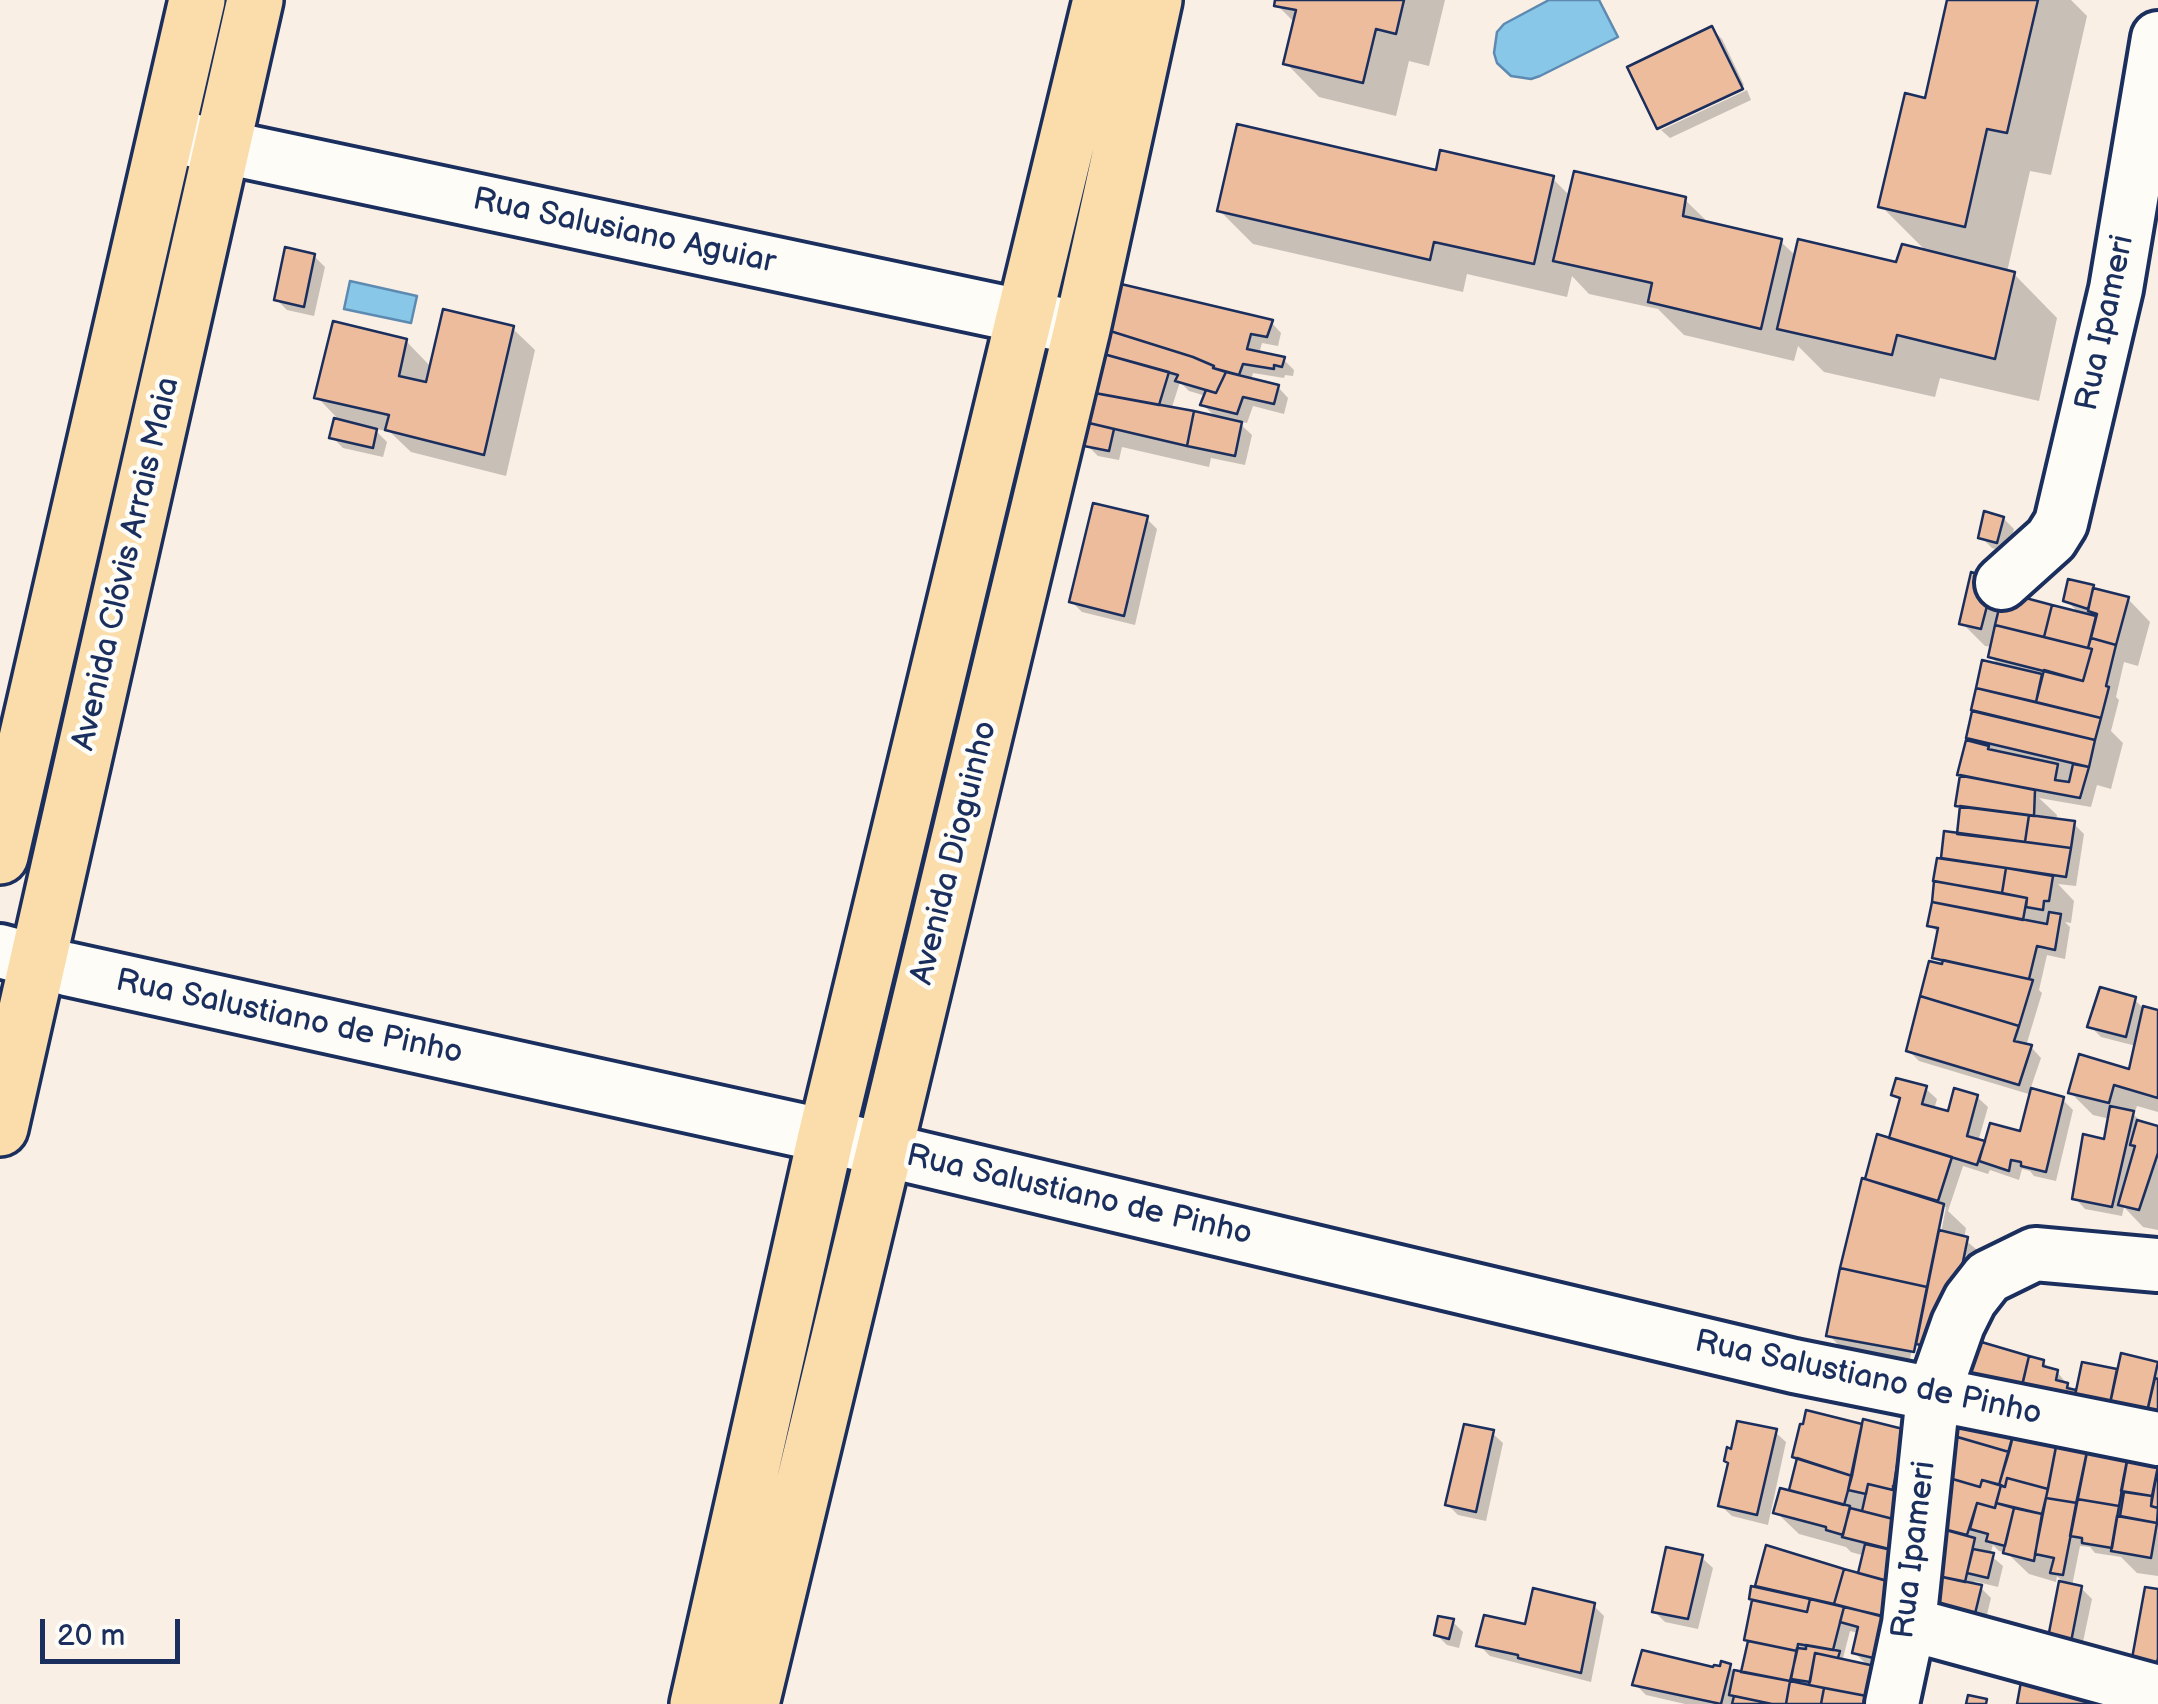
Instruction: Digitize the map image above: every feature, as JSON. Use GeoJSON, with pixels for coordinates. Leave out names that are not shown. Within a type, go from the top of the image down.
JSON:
{"type":"FeatureCollection","features":[{"type":"Feature","properties":{"kind":"main road","name":"Avenida Clóvis Arrais Maia"},"geometry":{"type":"LineString","coordinates":[[0,856],[196,0]]}},
{"type":"Feature","properties":{"kind":"main road","name":"Avenida Clóvis Arrais Maia"},"geometry":{"type":"LineString","coordinates":[[0,1128],[19,956],[255,0]]}},
{"type":"Feature","properties":{"kind":"main road","name":"Avenida Dioguinho"},"geometry":{"type":"LineString","coordinates":[[698,1704],[826,1136],[1101,0]]}},
{"type":"Feature","properties":{"kind":"main road","name":"Avenida Dioguinho"},"geometry":{"type":"LineString","coordinates":[[751,1704],[1082,329],[1154,0]]}},
{"type":"Feature","properties":{"kind":"street","name":"Rua Ipameri"},"geometry":{"type":"LineString","coordinates":[[2002,583],[2052,540],[2061,523],[2116,289],[2158,38]]}},
{"type":"Feature","properties":{"kind":"street","name":"Rua Salusiano Aguiar"},"geometry":{"type":"LineString","coordinates":[[166,134],[1082,329]]}},
{"type":"Feature","properties":{"kind":"street","name":"Rua Salustiano de Pinho"},"geometry":{"type":"LineString","coordinates":[[19,956],[826,1136],[1794,1366],[2158,1439]]}},
{"type":"Feature","properties":{"kind":"street","name":"Rua Ipameri"},"geometry":{"type":"LineString","coordinates":[[1892,1704],[1908,1624],[1932,1394],[1970,1300],[1988,1277],[2035,1254],[2158,1265]]}},
{"type":"Feature","properties":{"kind":"street"},"geometry":{"type":"LineString","coordinates":[[1908,1624],[2158,1692]]}},
{"type":"Feature","properties":{"kind":"water"},"geometry":{"type":"Polygon","coordinates":[[[1549,0],[1599,0],[1618,37],[1540,76],[1511,76],[1497,63],[1497,32],[1504,24],[1549,0]]]}},
{"type":"Feature","properties":{"kind":"water"},"geometry":{"type":"Polygon","coordinates":[[[350,281],[417,296],[411,323],[344,309],[350,281]]]}},
{"type":"Feature","properties":{"kind":"building"},"geometry":{"type":"Polygon","coordinates":[[[1275,0],[1404,0],[1396,34],[1376,29],[1363,83],[1283,64],[1296,10],[1274,6],[1275,0]]]}},
{"type":"Feature","properties":{"kind":"building"},"geometry":{"type":"Polygon","coordinates":[[[1947,0],[2038,0],[2007,133],[1987,129],[1965,227],[1878,207],[1905,93],[1925,98],[1947,0]]]}},
{"type":"Feature","properties":{"kind":"building"},"geometry":{"type":"Polygon","coordinates":[[[1712,26],[1743,89],[1657,129],[1627,67],[1712,26]]]}},
{"type":"Feature","properties":{"kind":"building"},"geometry":{"type":"Polygon","coordinates":[[[1237,124],[1436,170],[1440,150],[1554,176],[1534,264],[1434,242],[1430,260],[1217,211],[1237,124]]]}},
{"type":"Feature","properties":{"kind":"building"},"geometry":{"type":"Polygon","coordinates":[[[1574,171],[1686,197],[1683,216],[1782,239],[1761,329],[1648,302],[1652,283],[1553,261],[1574,171]]]}},
{"type":"Feature","properties":{"kind":"building"},"geometry":{"type":"Polygon","coordinates":[[[1798,239],[1896,262],[1902,244],[2015,272],[1995,359],[1897,335],[1892,355],[1777,329],[1798,239]]]}},
{"type":"Feature","properties":{"kind":"building"},"geometry":{"type":"Polygon","coordinates":[[[285,247],[315,254],[304,307],[274,300],[285,247]]]}},
{"type":"Feature","properties":{"kind":"building"},"geometry":{"type":"Polygon","coordinates":[[[1121,284],[1273,320],[1267,337],[1251,334],[1247,349],[1285,357],[1282,367],[1243,364],[1239,375],[1107,330],[1121,284]]]}},
{"type":"Feature","properties":{"kind":"building"},"geometry":{"type":"Polygon","coordinates":[[[443,309],[514,326],[484,455],[385,430],[389,415],[314,398],[333,321],[407,339],[399,376],[426,382],[443,309]]]}},
{"type":"Feature","properties":{"kind":"building"},"geometry":{"type":"Polygon","coordinates":[[[1107,330],[1193,357],[1226,372],[1216,393],[1175,381],[1178,375],[1100,353],[1107,330]]]}},
{"type":"Feature","properties":{"kind":"building"},"geometry":{"type":"Polygon","coordinates":[[[1100,353],[1169,372],[1159,405],[1089,392],[1100,353]]]}},
{"type":"Feature","properties":{"kind":"building"},"geometry":{"type":"Polygon","coordinates":[[[1226,372],[1279,385],[1274,404],[1243,397],[1237,414],[1200,405],[1206,390],[1216,393],[1226,372]]]}},
{"type":"Feature","properties":{"kind":"building"},"geometry":{"type":"Polygon","coordinates":[[[1095,393],[1194,411],[1187,446],[1089,423],[1095,393]]]}},
{"type":"Feature","properties":{"kind":"building"},"geometry":{"type":"Polygon","coordinates":[[[1194,411],[1242,422],[1235,456],[1187,446],[1194,411]]]}},
{"type":"Feature","properties":{"kind":"building"},"geometry":{"type":"Polygon","coordinates":[[[334,418],[377,429],[373,448],[329,438],[334,418]]]}},
{"type":"Feature","properties":{"kind":"building"},"geometry":{"type":"Polygon","coordinates":[[[1089,423],[1114,429],[1109,451],[1084,446],[1089,423]]]}},
{"type":"Feature","properties":{"kind":"building"},"geometry":{"type":"Polygon","coordinates":[[[1093,503],[1148,516],[1124,616],[1069,602],[1093,503]]]}},
{"type":"Feature","properties":{"kind":"building"},"geometry":{"type":"Polygon","coordinates":[[[1984,511],[2004,517],[1997,543],[1978,538],[1984,511]]]}},
{"type":"Feature","properties":{"kind":"building"},"geometry":{"type":"Polygon","coordinates":[[[1971,572],[1994,579],[1981,629],[1959,624],[1971,572]]]}},
{"type":"Feature","properties":{"kind":"building"},"geometry":{"type":"Polygon","coordinates":[[[2068,579],[2094,585],[2088,609],[2063,601],[2068,579]]]}},
{"type":"Feature","properties":{"kind":"building"},"geometry":{"type":"Polygon","coordinates":[[[2093,588],[2129,597],[2116,645],[2091,638],[2097,614],[2088,611],[2093,588]]]}},
{"type":"Feature","properties":{"kind":"building"},"geometry":{"type":"Polygon","coordinates":[[[2003,592],[2052,605],[2044,637],[1995,625],[2003,592]]]}},
{"type":"Feature","properties":{"kind":"building"},"geometry":{"type":"Polygon","coordinates":[[[2052,605],[2096,616],[2088,648],[2044,637],[2052,605]]]}},
{"type":"Feature","properties":{"kind":"building"},"geometry":{"type":"Polygon","coordinates":[[[1995,625],[2092,649],[2083,681],[1988,657],[1995,625]]]}},
{"type":"Feature","properties":{"kind":"building"},"geometry":{"type":"Polygon","coordinates":[[[2091,638],[2116,645],[2101,718],[2036,702],[2044,670],[2083,681],[2091,638]]]}},
{"type":"Feature","properties":{"kind":"building"},"geometry":{"type":"Polygon","coordinates":[[[1982,660],[2042,674],[2036,702],[1976,688],[1982,660]]]}},
{"type":"Feature","properties":{"kind":"building"},"geometry":{"type":"Polygon","coordinates":[[[1976,688],[2101,718],[2095,740],[1971,710],[1976,688]]]}},
{"type":"Feature","properties":{"kind":"building"},"geometry":{"type":"Polygon","coordinates":[[[1972,711],[2095,740],[2089,767],[1966,738],[1972,711]]]}},
{"type":"Feature","properties":{"kind":"building"},"geometry":{"type":"Polygon","coordinates":[[[1966,740],[1989,746],[1988,749],[2058,764],[2055,780],[2069,782],[2073,764],[2089,767],[2080,798],[1957,775],[1966,740]]]}},
{"type":"Feature","properties":{"kind":"building"},"geometry":{"type":"Polygon","coordinates":[[[1960,775],[2035,790],[2034,816],[1955,806],[1960,775]]]}},
{"type":"Feature","properties":{"kind":"building"},"geometry":{"type":"Polygon","coordinates":[[[1960,806],[2029,815],[2025,842],[1957,834],[1960,806]]]}},
{"type":"Feature","properties":{"kind":"building"},"geometry":{"type":"Polygon","coordinates":[[[2029,815],[2075,821],[2071,848],[2025,842],[2029,815]]]}},
{"type":"Feature","properties":{"kind":"building"},"geometry":{"type":"Polygon","coordinates":[[[1944,831],[2071,848],[2066,877],[1941,858],[1944,831]]]}},
{"type":"Feature","properties":{"kind":"building"},"geometry":{"type":"Polygon","coordinates":[[[1937,858],[2006,868],[2002,893],[1933,881],[1937,858]]]}},
{"type":"Feature","properties":{"kind":"building"},"geometry":{"type":"Polygon","coordinates":[[[2006,868],[2053,876],[2049,901],[2044,901],[2043,910],[2026,907],[2027,898],[2002,893],[2006,868]]]}},
{"type":"Feature","properties":{"kind":"building"},"geometry":{"type":"Polygon","coordinates":[[[1934,881],[2027,898],[2023,920],[1932,902],[1934,881]]]}},
{"type":"Feature","properties":{"kind":"building"},"geometry":{"type":"Polygon","coordinates":[[[1932,902],[2047,924],[2049,912],[2061,914],[2055,950],[2037,946],[2029,979],[1932,958],[1938,928],[1927,926],[1932,902]]]}},
{"type":"Feature","properties":{"kind":"building"},"geometry":{"type":"Polygon","coordinates":[[[1943,960],[2033,980],[2019,1026],[1920,996],[1929,961],[1942,964],[1943,960]]]}},
{"type":"Feature","properties":{"kind":"building"},"geometry":{"type":"Polygon","coordinates":[[[2100,987],[2136,997],[2126,1037],[2087,1027],[2100,987]]]}},
{"type":"Feature","properties":{"kind":"building"},"geometry":{"type":"Polygon","coordinates":[[[1920,996],[2019,1026],[2014,1041],[2032,1045],[2019,1085],[1906,1051],[1920,996]]]}},
{"type":"Feature","properties":{"kind":"building"},"geometry":{"type":"Polygon","coordinates":[[[2143,1006],[2158,1010],[2158,1098],[2114,1085],[2109,1103],[2068,1093],[2079,1054],[2129,1069],[2143,1006]]]}},
{"type":"Feature","properties":{"kind":"building"},"geometry":{"type":"Polygon","coordinates":[[[1896,1078],[1927,1086],[1922,1104],[1948,1111],[1954,1088],[1978,1095],[1967,1136],[1985,1141],[1977,1165],[1889,1138],[1900,1098],[1891,1095],[1896,1078]]]}},
{"type":"Feature","properties":{"kind":"building"},"geometry":{"type":"Polygon","coordinates":[[[2031,1088],[2064,1097],[2046,1172],[2011,1160],[2009,1171],[1979,1161],[1990,1123],[2020,1131],[2031,1088]]]}},
{"type":"Feature","properties":{"kind":"building"},"geometry":{"type":"Polygon","coordinates":[[[2110,1106],[2134,1111],[2112,1207],[2072,1199],[2083,1134],[2104,1139],[2110,1106]]]}},
{"type":"Feature","properties":{"kind":"building"},"geometry":{"type":"Polygon","coordinates":[[[2137,1120],[2158,1126],[2158,1153],[2139,1210],[2118,1205],[2135,1146],[2130,1145],[2137,1120]]]}},
{"type":"Feature","properties":{"kind":"building"},"geometry":{"type":"Polygon","coordinates":[[[1877,1134],[1952,1157],[1938,1201],[1865,1179],[1877,1134]]]}},
{"type":"Feature","properties":{"kind":"building"},"geometry":{"type":"Polygon","coordinates":[[[1862,1178],[1944,1204],[1927,1287],[1840,1268],[1862,1178]]]}},
{"type":"Feature","properties":{"kind":"building"},"geometry":{"type":"Polygon","coordinates":[[[1939,1230],[1968,1237],[1945,1350],[1916,1344],[1939,1230]]]}},
{"type":"Feature","properties":{"kind":"building"},"geometry":{"type":"Polygon","coordinates":[[[1840,1268],[1927,1287],[1914,1352],[1826,1336],[1840,1268]]]}},
{"type":"Feature","properties":{"kind":"building"},"geometry":{"type":"Polygon","coordinates":[[[1961,1336],[2029,1356],[2018,1402],[1949,1384],[1961,1336]]]}},
{"type":"Feature","properties":{"kind":"building"},"geometry":{"type":"Polygon","coordinates":[[[2121,1353],[2158,1362],[2145,1421],[2108,1413],[2121,1353]]]}},
{"type":"Feature","properties":{"kind":"building"},"geometry":{"type":"Polygon","coordinates":[[[2029,1356],[2058,1370],[2056,1380],[2076,1390],[2073,1403],[2019,1399],[2029,1356]]]}},
{"type":"Feature","properties":{"kind":"building"},"geometry":{"type":"Polygon","coordinates":[[[2082,1362],[2117,1369],[2108,1413],[2073,1405],[2082,1362]]]}},
{"type":"Feature","properties":{"kind":"building"},"geometry":{"type":"Polygon","coordinates":[[[2155,1378],[2158,1379],[2158,1428],[2144,1425],[2155,1378]]]}},
{"type":"Feature","properties":{"kind":"building"},"geometry":{"type":"Polygon","coordinates":[[[1940,1405],[2016,1424],[2009,1452],[1933,1430],[1940,1405]]]}},
{"type":"Feature","properties":{"kind":"building"},"geometry":{"type":"Polygon","coordinates":[[[1806,1410],[1862,1424],[1852,1476],[1792,1457],[1806,1410]]]}},
{"type":"Feature","properties":{"kind":"building"},"geometry":{"type":"Polygon","coordinates":[[[1863,1419],[1903,1429],[1893,1490],[1868,1484],[1866,1494],[1848,1490],[1863,1419]]]}},
{"type":"Feature","properties":{"kind":"building"},"geometry":{"type":"Polygon","coordinates":[[[1737,1421],[1777,1429],[1757,1515],[1718,1506],[1728,1463],[1724,1461],[1727,1447],[1731,1449],[1737,1421]]]}},
{"type":"Feature","properties":{"kind":"building"},"geometry":{"type":"Polygon","coordinates":[[[1464,1424],[1494,1430],[1476,1512],[1445,1505],[1464,1424]]]}},
{"type":"Feature","properties":{"kind":"building"},"geometry":{"type":"Polygon","coordinates":[[[2016,1424],[2059,1431],[2048,1489],[2007,1478],[2005,1487],[1999,1485],[2016,1424]]]}},
{"type":"Feature","properties":{"kind":"building"},"geometry":{"type":"Polygon","coordinates":[[[1937,1431],[2009,1452],[1999,1485],[1982,1480],[1980,1487],[1932,1473],[1937,1431]]]}},
{"type":"Feature","properties":{"kind":"building"},"geometry":{"type":"Polygon","coordinates":[[[2059,1431],[2090,1437],[2077,1503],[2046,1498],[2059,1431]]]}},
{"type":"Feature","properties":{"kind":"building"},"geometry":{"type":"Polygon","coordinates":[[[2090,1437],[2130,1445],[2119,1506],[2077,1499],[2090,1437]]]}},
{"type":"Feature","properties":{"kind":"building"},"geometry":{"type":"Polygon","coordinates":[[[2130,1445],[2158,1450],[2152,1496],[2121,1491],[2130,1445]]]}},
{"type":"Feature","properties":{"kind":"building"},"geometry":{"type":"Polygon","coordinates":[[[1797,1458],[1852,1476],[1844,1505],[1789,1490],[1797,1458]]]}},
{"type":"Feature","properties":{"kind":"building"},"geometry":{"type":"Polygon","coordinates":[[[2158,1466],[2158,1508],[2151,1506],[2158,1466]]]}},
{"type":"Feature","properties":{"kind":"building"},"geometry":{"type":"Polygon","coordinates":[[[1949,1478],[1980,1487],[1982,1480],[2001,1485],[1995,1508],[1977,1503],[1967,1535],[1932,1526],[1949,1478]]]}},
{"type":"Feature","properties":{"kind":"building"},"geometry":{"type":"Polygon","coordinates":[[[2007,1478],[2048,1489],[2042,1514],[1996,1503],[2007,1478]]]}},
{"type":"Feature","properties":{"kind":"building"},"geometry":{"type":"Polygon","coordinates":[[[1868,1484],[1913,1490],[1905,1522],[1862,1511],[1868,1484]]]}},
{"type":"Feature","properties":{"kind":"building"},"geometry":{"type":"Polygon","coordinates":[[[1780,1488],[1850,1506],[1843,1535],[1773,1513],[1780,1488]]]}},
{"type":"Feature","properties":{"kind":"building"},"geometry":{"type":"Polygon","coordinates":[[[2124,1492],[2152,1496],[2151,1506],[2158,1508],[2157,1523],[2120,1516],[2124,1492]]]}},
{"type":"Feature","properties":{"kind":"building"},"geometry":{"type":"Polygon","coordinates":[[[2046,1498],[2077,1503],[2063,1575],[2050,1573],[2054,1558],[2035,1554],[2046,1498]]]}},
{"type":"Feature","properties":{"kind":"building"},"geometry":{"type":"Polygon","coordinates":[[[2077,1499],[2119,1506],[2112,1548],[2082,1543],[2082,1538],[2070,1536],[2077,1499]]]}},
{"type":"Feature","properties":{"kind":"building"},"geometry":{"type":"Polygon","coordinates":[[[1977,1503],[2014,1508],[2005,1546],[1986,1541],[1988,1534],[1970,1529],[1977,1503]]]}},
{"type":"Feature","properties":{"kind":"building"},"geometry":{"type":"Polygon","coordinates":[[[1850,1508],[1905,1522],[1893,1550],[1842,1537],[1850,1508]]]}},
{"type":"Feature","properties":{"kind":"building"},"geometry":{"type":"Polygon","coordinates":[[[2014,1508],[2042,1514],[2034,1561],[2003,1553],[2014,1508]]]}},
{"type":"Feature","properties":{"kind":"building"},"geometry":{"type":"Polygon","coordinates":[[[2117,1516],[2157,1523],[2151,1558],[2111,1551],[2117,1516]]]}},
{"type":"Feature","properties":{"kind":"building"},"geometry":{"type":"Polygon","coordinates":[[[1942,1529],[1975,1538],[1965,1582],[1933,1575],[1942,1529]]]}},
{"type":"Feature","properties":{"kind":"building"},"geometry":{"type":"Polygon","coordinates":[[[1865,1544],[1905,1553],[1898,1584],[1858,1573],[1865,1544]]]}},
{"type":"Feature","properties":{"kind":"building"},"geometry":{"type":"Polygon","coordinates":[[[1766,1545],[1844,1569],[1834,1604],[1755,1586],[1766,1545]]]}},
{"type":"Feature","properties":{"kind":"building"},"geometry":{"type":"Polygon","coordinates":[[[1666,1547],[1703,1555],[1688,1619],[1652,1612],[1666,1547]]]}},
{"type":"Feature","properties":{"kind":"building"},"geometry":{"type":"Polygon","coordinates":[[[1973,1549],[1994,1553],[1988,1578],[1967,1573],[1973,1549]]]}},
{"type":"Feature","properties":{"kind":"building"},"geometry":{"type":"Polygon","coordinates":[[[1844,1569],[1899,1584],[1892,1619],[1834,1604],[1844,1569]]]}},
{"type":"Feature","properties":{"kind":"building"},"geometry":{"type":"Polygon","coordinates":[[[1933,1575],[1982,1585],[1972,1626],[1934,1618],[1933,1575]]]}},
{"type":"Feature","properties":{"kind":"building"},"geometry":{"type":"Polygon","coordinates":[[[2059,1581],[2082,1586],[2069,1652],[2046,1648],[2059,1581]]]}},
{"type":"Feature","properties":{"kind":"building"},"geometry":{"type":"Polygon","coordinates":[[[1751,1586],[1810,1599],[1807,1612],[1749,1599],[1751,1586]]]}},
{"type":"Feature","properties":{"kind":"building"},"geometry":{"type":"Polygon","coordinates":[[[2145,1587],[2158,1589],[2158,1658],[2153,1680],[2129,1675],[2145,1587]]]}},
{"type":"Feature","properties":{"kind":"building"},"geometry":{"type":"Polygon","coordinates":[[[1533,1588],[1595,1603],[1581,1673],[1476,1646],[1484,1615],[1525,1624],[1533,1588]]]}},
{"type":"Feature","properties":{"kind":"building"},"geometry":{"type":"Polygon","coordinates":[[[1810,1599],[1844,1607],[1833,1650],[1798,1644],[1797,1651],[1744,1640],[1752,1600],[1807,1612],[1810,1599]]]}},
{"type":"Feature","properties":{"kind":"building"},"geometry":{"type":"Polygon","coordinates":[[[1844,1607],[1883,1616],[1881,1627],[1889,1629],[1882,1660],[1852,1653],[1858,1627],[1840,1622],[1844,1607]]]}},
{"type":"Feature","properties":{"kind":"building"},"geometry":{"type":"Polygon","coordinates":[[[1438,1616],[1454,1619],[1449,1639],[1434,1635],[1438,1616]]]}},
{"type":"Feature","properties":{"kind":"building"},"geometry":{"type":"Polygon","coordinates":[[[1748,1641],[1797,1651],[1790,1681],[1741,1672],[1748,1641]]]}},
{"type":"Feature","properties":{"kind":"building"},"geometry":{"type":"Polygon","coordinates":[[[1806,1645],[1840,1651],[1838,1658],[1815,1653],[1810,1682],[1791,1679],[1797,1648],[1806,1649],[1806,1645]]]}},
{"type":"Feature","properties":{"kind":"building"},"geometry":{"type":"Polygon","coordinates":[[[1642,1650],[1713,1667],[1720,1666],[1721,1661],[1731,1664],[1721,1704],[1632,1685],[1642,1650]]]}},
{"type":"Feature","properties":{"kind":"building"},"geometry":{"type":"Polygon","coordinates":[[[1815,1653],[1884,1668],[1877,1698],[1809,1685],[1815,1653]]]}},
{"type":"Feature","properties":{"kind":"building"},"geometry":{"type":"Polygon","coordinates":[[[1734,1670],[1790,1681],[1786,1704],[1729,1695],[1734,1670]]]}},
{"type":"Feature","properties":{"kind":"building"},"geometry":{"type":"Polygon","coordinates":[[[2022,1676],[2113,1704],[2017,1704],[2022,1676]]]}},
{"type":"Feature","properties":{"kind":"building"},"geometry":{"type":"Polygon","coordinates":[[[1790,1681],[1824,1688],[1821,1704],[1786,1704],[1790,1681]]]}},
{"type":"Feature","properties":{"kind":"building"},"geometry":{"type":"Polygon","coordinates":[[[1824,1688],[1877,1698],[1876,1704],[1821,1704],[1824,1688]]]}},
{"type":"Feature","properties":{"kind":"building"},"geometry":{"type":"Polygon","coordinates":[[[1968,1695],[1987,1699],[1986,1704],[1966,1704],[1968,1695]]]}},
{"type":"Feature","properties":{"kind":"building"},"geometry":{"type":"Polygon","coordinates":[[[1734,1696],[1772,1704],[1732,1704],[1734,1696]]]}}]}
